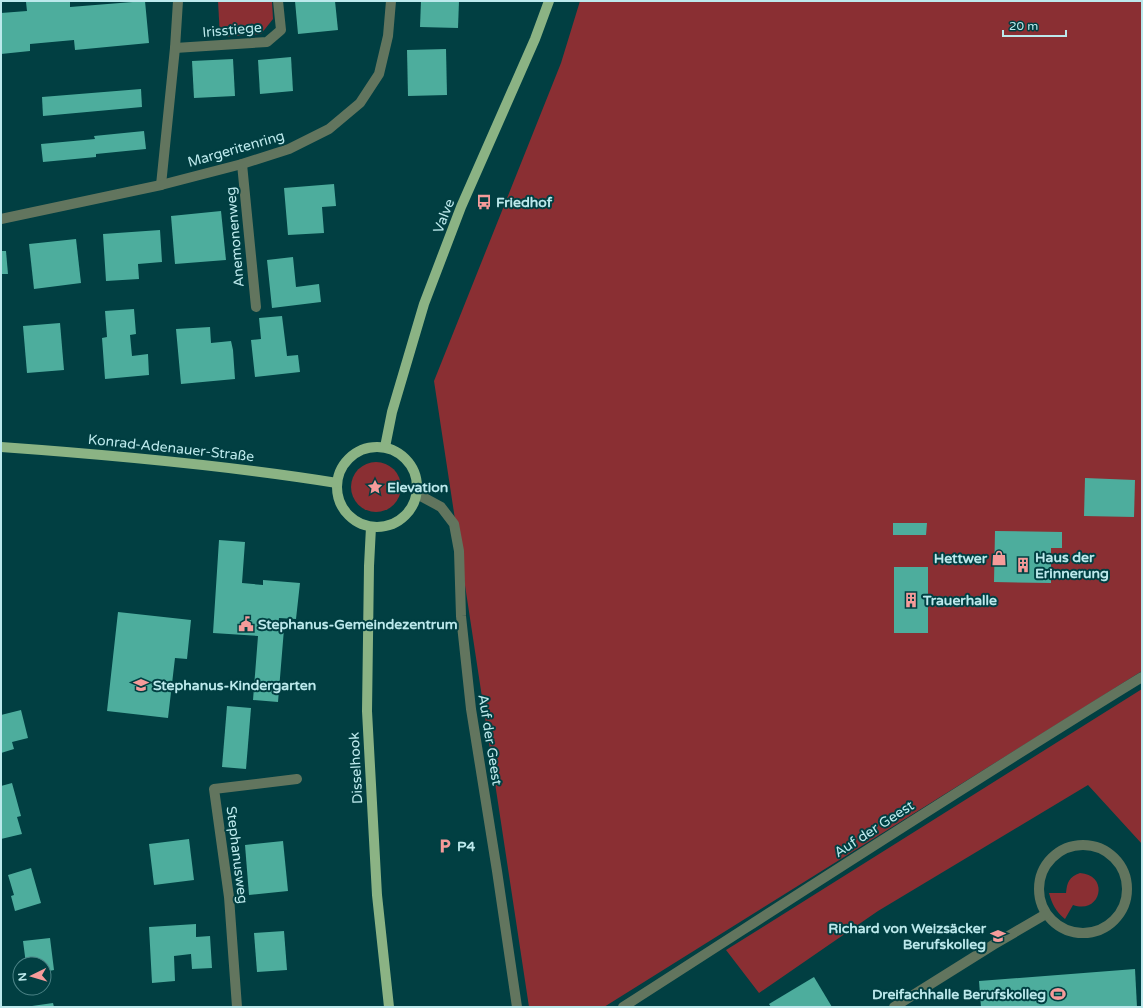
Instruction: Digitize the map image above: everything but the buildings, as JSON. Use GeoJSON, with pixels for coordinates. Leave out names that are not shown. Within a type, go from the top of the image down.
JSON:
{"type":"FeatureCollection","features":[{"type":"Feature","properties":{"kind":"main road","name":"Valve"},"geometry":{"type":"LineString","coordinates":[[384,447],[392,412],[424,304],[461,207],[535,39],[549,1]]}},
{"type":"Feature","properties":{"kind":"main road","name":"Konrad-Adenauer-Straße"},"geometry":{"type":"LineString","coordinates":[[1,447],[76,452],[209,465],[337,483]]}},
{"type":"Feature","properties":{"kind":"main road"},"geometry":{"type":"LineString","coordinates":[[371,447],[384,447],[396,452],[406,459],[413,469],[417,482],[417,494],[411,508],[401,520],[387,526],[372,527],[360,524],[349,517],[337,496],[337,483],[340,470],[348,459],[358,451],[371,447]]}},
{"type":"Feature","properties":{"kind":"main road","name":"Disselhook"},"geometry":{"type":"LineString","coordinates":[[372,527],[368,566],[367,711],[376,895],[389,1007]]}},
{"type":"Feature","properties":{"kind":"street"},"geometry":{"type":"LineString","coordinates":[[160,185],[175,48],[178,1]]}},
{"type":"Feature","properties":{"kind":"street","name":"Irisstiege"},"geometry":{"type":"LineString","coordinates":[[175,48],[267,42],[281,30],[278,1]]}},
{"type":"Feature","properties":{"kind":"street","name":"Margeritenring"},"geometry":{"type":"LineString","coordinates":[[1,219],[160,185],[242,164],[289,149],[329,130],[360,103],[379,74],[388,36],[391,1]]}},
{"type":"Feature","properties":{"kind":"street","name":"Anemonenweg"},"geometry":{"type":"LineString","coordinates":[[242,164],[256,307]]}},
{"type":"Feature","properties":{"kind":"street","name":"Auf der Geest"},"geometry":{"type":"LineString","coordinates":[[417,494],[441,507],[454,524],[459,551],[461,616],[471,709],[517,1007]]}},
{"type":"Feature","properties":{"kind":"street","name":"Auf der Geest"},"geometry":{"type":"LineString","coordinates":[[623,1007],[895,832],[1142,677]]}},
{"type":"Feature","properties":{"kind":"street","name":"Stephanusweg"},"geometry":{"type":"LineString","coordinates":[[237,1007],[230,896],[214,789],[297,778]]}},
{"type":"Feature","properties":{"kind":"street"},"geometry":{"type":"LineString","coordinates":[[1081,845],[1092,847],[1102,850],[1111,856],[1118,864],[1125,879],[1126,895],[1123,906],[1118,915],[1110,924],[1100,930],[1088,933],[1076,933],[1064,929],[1054,923],[1046,914],[1041,903],[1039,892],[1040,880],[1044,869],[1050,860],[1059,852],[1081,845]]}},
{"type":"Feature","properties":{"kind":"street"},"geometry":{"type":"LineString","coordinates":[[894,1007],[993,945],[1046,914]]}},
{"type":"Feature","properties":{"kind":"shaded area"},"geometry":{"type":"Polygon","coordinates":[[[218,1],[272,1],[273,19],[261,34],[220,37],[218,1]]]}},
{"type":"Feature","properties":{"kind":"shaded area"},"geometry":{"type":"Polygon","coordinates":[[[580,1],[1142,1],[1142,671],[604,1007],[529,1007],[434,381],[561,63],[580,1]]]}},
{"type":"Feature","properties":{"kind":"shaded area"},"geometry":{"type":"Polygon","coordinates":[[[371,462],[381,462],[394,469],[401,482],[401,492],[394,505],[381,512],[371,512],[362,508],[355,501],[351,492],[351,482],[355,473],[362,466],[371,462]]]}},
{"type":"Feature","properties":{"kind":"shaded area"},"geometry":{"type":"Polygon","coordinates":[[[1142,689],[1142,844],[1088,785],[878,911],[759,993],[726,950],[1142,689]]]}},
{"type":"Feature","properties":{"kind":"shaded area"},"geometry":{"type":"Polygon","coordinates":[[[1080,873],[1089,875],[1096,880],[1098,894],[1095,900],[1090,904],[1083,907],[1073,905],[1065,919],[1055,908],[1049,893],[1066,893],[1069,880],[1073,876],[1080,873]]]}},
{"type":"Feature","properties":{"kind":"place","name":"Friedhof"},"geometry":{"type":"Point","coordinates":[484,202]}},
{"type":"Feature","properties":{"kind":"place","name":"Elevation"},"geometry":{"type":"Point","coordinates":[375,487]}},
{"type":"Feature","properties":{"kind":"place","name":"Hettwer"},"geometry":{"type":"Point","coordinates":[999,558]}},
{"type":"Feature","properties":{"kind":"place","name":"Haus der Erinnerung"},"geometry":{"type":"Point","coordinates":[1023,565]}},
{"type":"Feature","properties":{"kind":"place","name":"Trauerhalle"},"geometry":{"type":"Point","coordinates":[911,600]}},
{"type":"Feature","properties":{"kind":"place","name":"Stephanus-Gemeindezentrum"},"geometry":{"type":"Point","coordinates":[246,624]}},
{"type":"Feature","properties":{"kind":"place","name":"Stephanus-Kindergarten"},"geometry":{"type":"Point","coordinates":[141,685]}},
{"type":"Feature","properties":{"kind":"place","name":"P4"},"geometry":{"type":"Point","coordinates":[445,846]}},
{"type":"Feature","properties":{"kind":"place","name":"Richard von Weizsäcker Berufskolleg"},"geometry":{"type":"Point","coordinates":[998,936]}},
{"type":"Feature","properties":{"kind":"place","name":"Dreifachhalle Berufskolleg"},"geometry":{"type":"Point","coordinates":[1058,994]}}]}
